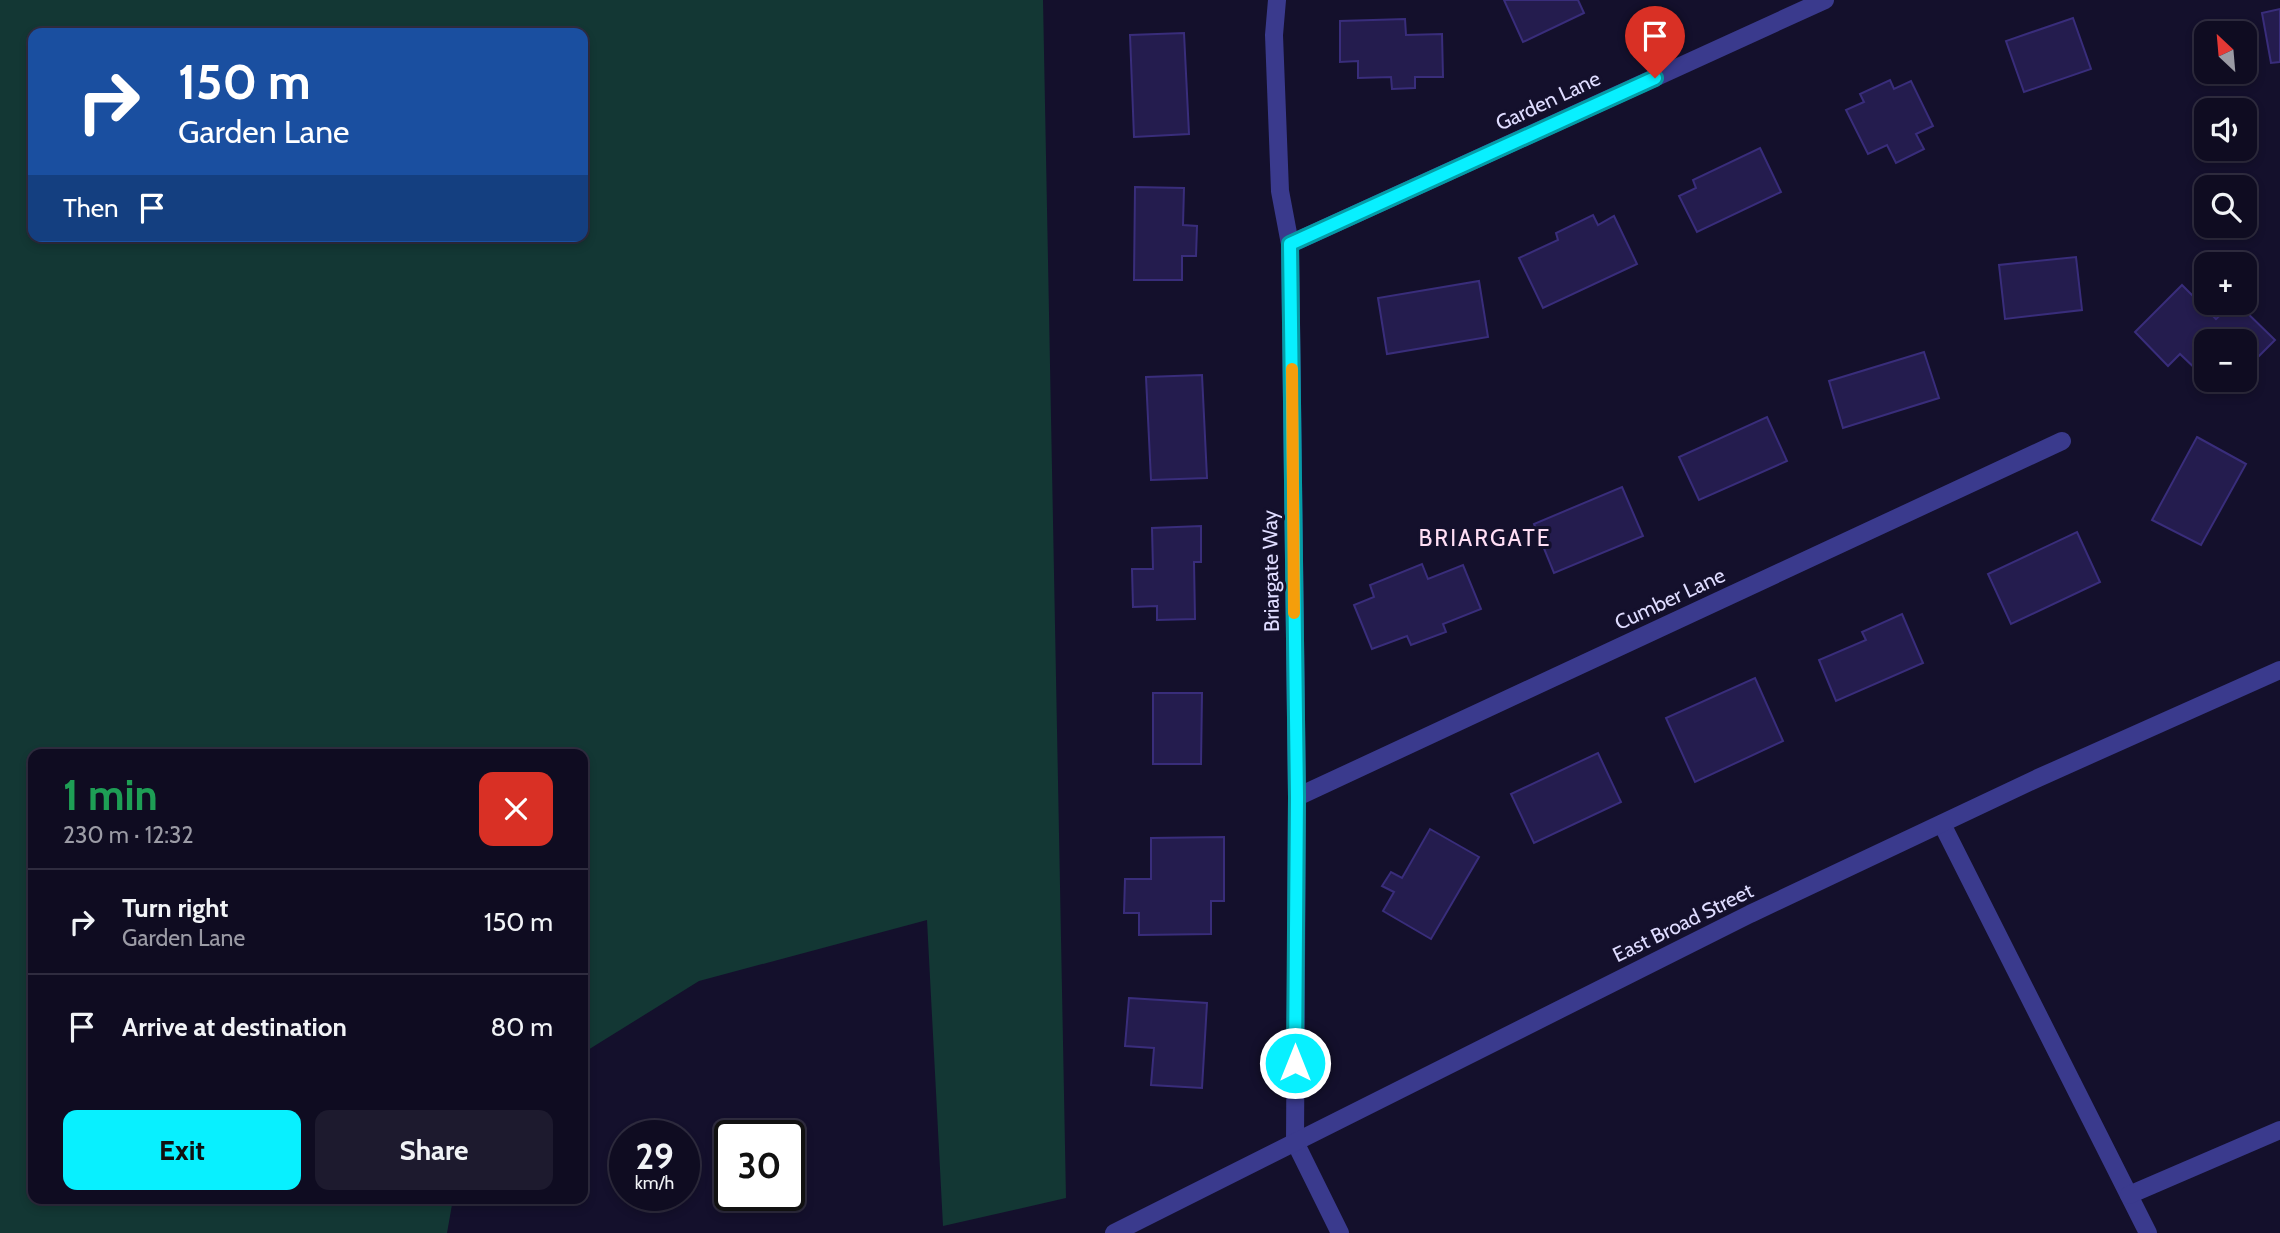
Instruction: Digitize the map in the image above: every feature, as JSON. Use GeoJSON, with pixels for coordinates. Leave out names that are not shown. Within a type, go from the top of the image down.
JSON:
{"type":"FeatureCollection","features":[{"type":"Feature","properties":{"kind":"street","name":"Briargate Way"},"geometry":{"type":"LineString","coordinates":[[1277,0],[1275,35],[1280,191],[1290,244],[1297,797],[1295,1142]]}},
{"type":"Feature","properties":{"kind":"street","name":"Garden Lane"},"geometry":{"type":"LineString","coordinates":[[1290,244],[1825,0]]}},
{"type":"Feature","properties":{"kind":"street","name":"Cumber Lane"},"geometry":{"type":"LineString","coordinates":[[1297,797],[2062,441]]}},
{"type":"Feature","properties":{"kind":"street","name":"East Broad Street"},"geometry":{"type":"LineString","coordinates":[[1114,1233],[1750,915],[2280,670]]}},
{"type":"Feature","properties":{"kind":"street"},"geometry":{"type":"LineString","coordinates":[[1942,824],[2148,1233]]}},
{"type":"Feature","properties":{"kind":"street"},"geometry":{"type":"LineString","coordinates":[[2129,1195],[2280,1130]]}},
{"type":"Feature","properties":{"kind":"street"},"geometry":{"type":"LineString","coordinates":[[1295,1142],[1340,1233]]}},
{"type":"Feature","properties":{"kind":"green space"},"geometry":{"type":"Polygon","coordinates":[[[0,0],[1043,0],[1066,1198],[943,1226],[927,920],[699,981],[588,1050],[588,749],[28,749],[28,1204],[452,1204],[447,1233],[0,1233],[0,0]]]}},
{"type":"Feature","properties":{"kind":"building"},"geometry":{"type":"Polygon","coordinates":[[[1504,0],[1578,0],[1584,13],[1523,42],[1504,0]]]}},
{"type":"Feature","properties":{"kind":"building"},"geometry":{"type":"Polygon","coordinates":[[[2280,9],[2280,62],[2271,63],[2262,13],[2280,9]]]}},
{"type":"Feature","properties":{"kind":"building"},"geometry":{"type":"Polygon","coordinates":[[[2073,18],[2091,69],[2024,92],[2006,41],[2073,18]]]}},
{"type":"Feature","properties":{"kind":"building"},"geometry":{"type":"Polygon","coordinates":[[[1405,19],[1406,35],[1442,34],[1443,77],[1415,77],[1415,88],[1392,89],[1391,77],[1358,78],[1358,61],[1340,62],[1340,21],[1405,19]]]}},
{"type":"Feature","properties":{"kind":"building"},"geometry":{"type":"Polygon","coordinates":[[[1184,33],[1189,134],[1134,137],[1130,35],[1184,33]]]}},
{"type":"Feature","properties":{"kind":"building"},"geometry":{"type":"Polygon","coordinates":[[[1890,80],[1894,89],[1911,81],[1933,126],[1916,134],[1924,149],[1896,163],[1887,145],[1868,154],[1846,110],[1864,102],[1860,94],[1890,80]]]}},
{"type":"Feature","properties":{"kind":"building"},"geometry":{"type":"Polygon","coordinates":[[[1760,148],[1781,192],[1697,232],[1679,196],[1696,188],[1693,180],[1760,148]]]}},
{"type":"Feature","properties":{"kind":"building"},"geometry":{"type":"Polygon","coordinates":[[[1135,187],[1184,188],[1183,225],[1197,226],[1196,256],[1182,256],[1182,280],[1134,280],[1135,187]]]}},
{"type":"Feature","properties":{"kind":"building"},"geometry":{"type":"Polygon","coordinates":[[[1593,215],[1598,225],[1614,216],[1637,264],[1543,308],[1519,258],[1558,240],[1556,233],[1593,215]]]}},
{"type":"Feature","properties":{"kind":"building"},"geometry":{"type":"Polygon","coordinates":[[[2076,257],[2082,310],[2005,319],[1999,265],[2076,257]]]}},
{"type":"Feature","properties":{"kind":"building"},"geometry":{"type":"Polygon","coordinates":[[[1479,281],[1488,337],[1387,354],[1378,298],[1479,281]]]}},
{"type":"Feature","properties":{"kind":"building"},"geometry":{"type":"Polygon","coordinates":[[[2182,285],[2194,297],[2194,315],[2212,315],[2216,319],[2220,315],[2249,315],[2275,340],[2257,358],[2257,329],[2194,329],[2194,367],[2180,354],[2168,366],[2135,332],[2182,285]]]}},
{"type":"Feature","properties":{"kind":"building"},"geometry":{"type":"Polygon","coordinates":[[[1924,352],[1939,398],[1843,428],[1829,381],[1924,352]]]}},
{"type":"Feature","properties":{"kind":"building"},"geometry":{"type":"Polygon","coordinates":[[[1202,375],[1207,478],[1151,480],[1146,377],[1202,375]]]}},
{"type":"Feature","properties":{"kind":"building"},"geometry":{"type":"Polygon","coordinates":[[[1767,417],[1787,461],[1699,500],[1679,457],[1767,417]]]}},
{"type":"Feature","properties":{"kind":"building"},"geometry":{"type":"Polygon","coordinates":[[[2197,437],[2246,464],[2201,545],[2152,520],[2197,437]]]}},
{"type":"Feature","properties":{"kind":"building"},"geometry":{"type":"Polygon","coordinates":[[[1622,487],[1643,536],[1554,573],[1534,524],[1622,487]]]}},
{"type":"Feature","properties":{"kind":"building"},"geometry":{"type":"Polygon","coordinates":[[[1201,526],[1201,562],[1194,562],[1195,619],[1157,620],[1157,606],[1133,607],[1132,569],[1153,569],[1152,528],[1201,526]]]}},
{"type":"Feature","properties":{"kind":"building"},"geometry":{"type":"Polygon","coordinates":[[[2077,532],[2100,582],[2011,624],[1988,574],[2077,532]]]}},
{"type":"Feature","properties":{"kind":"building"},"geometry":{"type":"Polygon","coordinates":[[[1422,564],[1428,579],[1463,565],[1481,609],[1443,624],[1446,632],[1411,645],[1407,636],[1372,649],[1354,605],[1374,597],[1370,585],[1422,564]]]}},
{"type":"Feature","properties":{"kind":"building"},"geometry":{"type":"Polygon","coordinates":[[[1902,614],[1923,663],[1836,701],[1819,660],[1866,640],[1862,632],[1902,614]]]}},
{"type":"Feature","properties":{"kind":"building"},"geometry":{"type":"Polygon","coordinates":[[[1755,678],[1783,741],[1695,782],[1666,718],[1755,678]]]}},
{"type":"Feature","properties":{"kind":"building"},"geometry":{"type":"Polygon","coordinates":[[[1153,693],[1202,693],[1201,764],[1153,764],[1153,693]]]}},
{"type":"Feature","properties":{"kind":"building"},"geometry":{"type":"Polygon","coordinates":[[[1598,753],[1621,802],[1534,843],[1511,794],[1598,753]]]}},
{"type":"Feature","properties":{"kind":"building"},"geometry":{"type":"Polygon","coordinates":[[[1430,829],[1479,857],[1431,939],[1383,911],[1394,892],[1382,886],[1391,872],[1402,878],[1430,829]]]}},
{"type":"Feature","properties":{"kind":"building"},"geometry":{"type":"Polygon","coordinates":[[[1224,837],[1224,901],[1211,901],[1211,934],[1139,935],[1139,913],[1124,913],[1125,879],[1151,879],[1151,838],[1224,837]]]}},
{"type":"Feature","properties":{"kind":"building"},"geometry":{"type":"Polygon","coordinates":[[[1129,998],[1207,1003],[1202,1088],[1151,1085],[1154,1048],[1125,1046],[1129,998]]]}},
{"type":"Feature","properties":{"kind":"slow traffic"},"geometry":{"type":"LineString","coordinates":[[1292,369],[1294,613]]}},
{"type":"Feature","properties":{"kind":"district","name":"BRIARGATE"},"geometry":{"type":"Point","coordinates":[1485,538]}},
{"type":"Feature","properties":{"kind":"route"},"geometry":{"type":"LineString","coordinates":[[1295,1063],[1297,797],[1290,244],[1655,78]]}}]}
